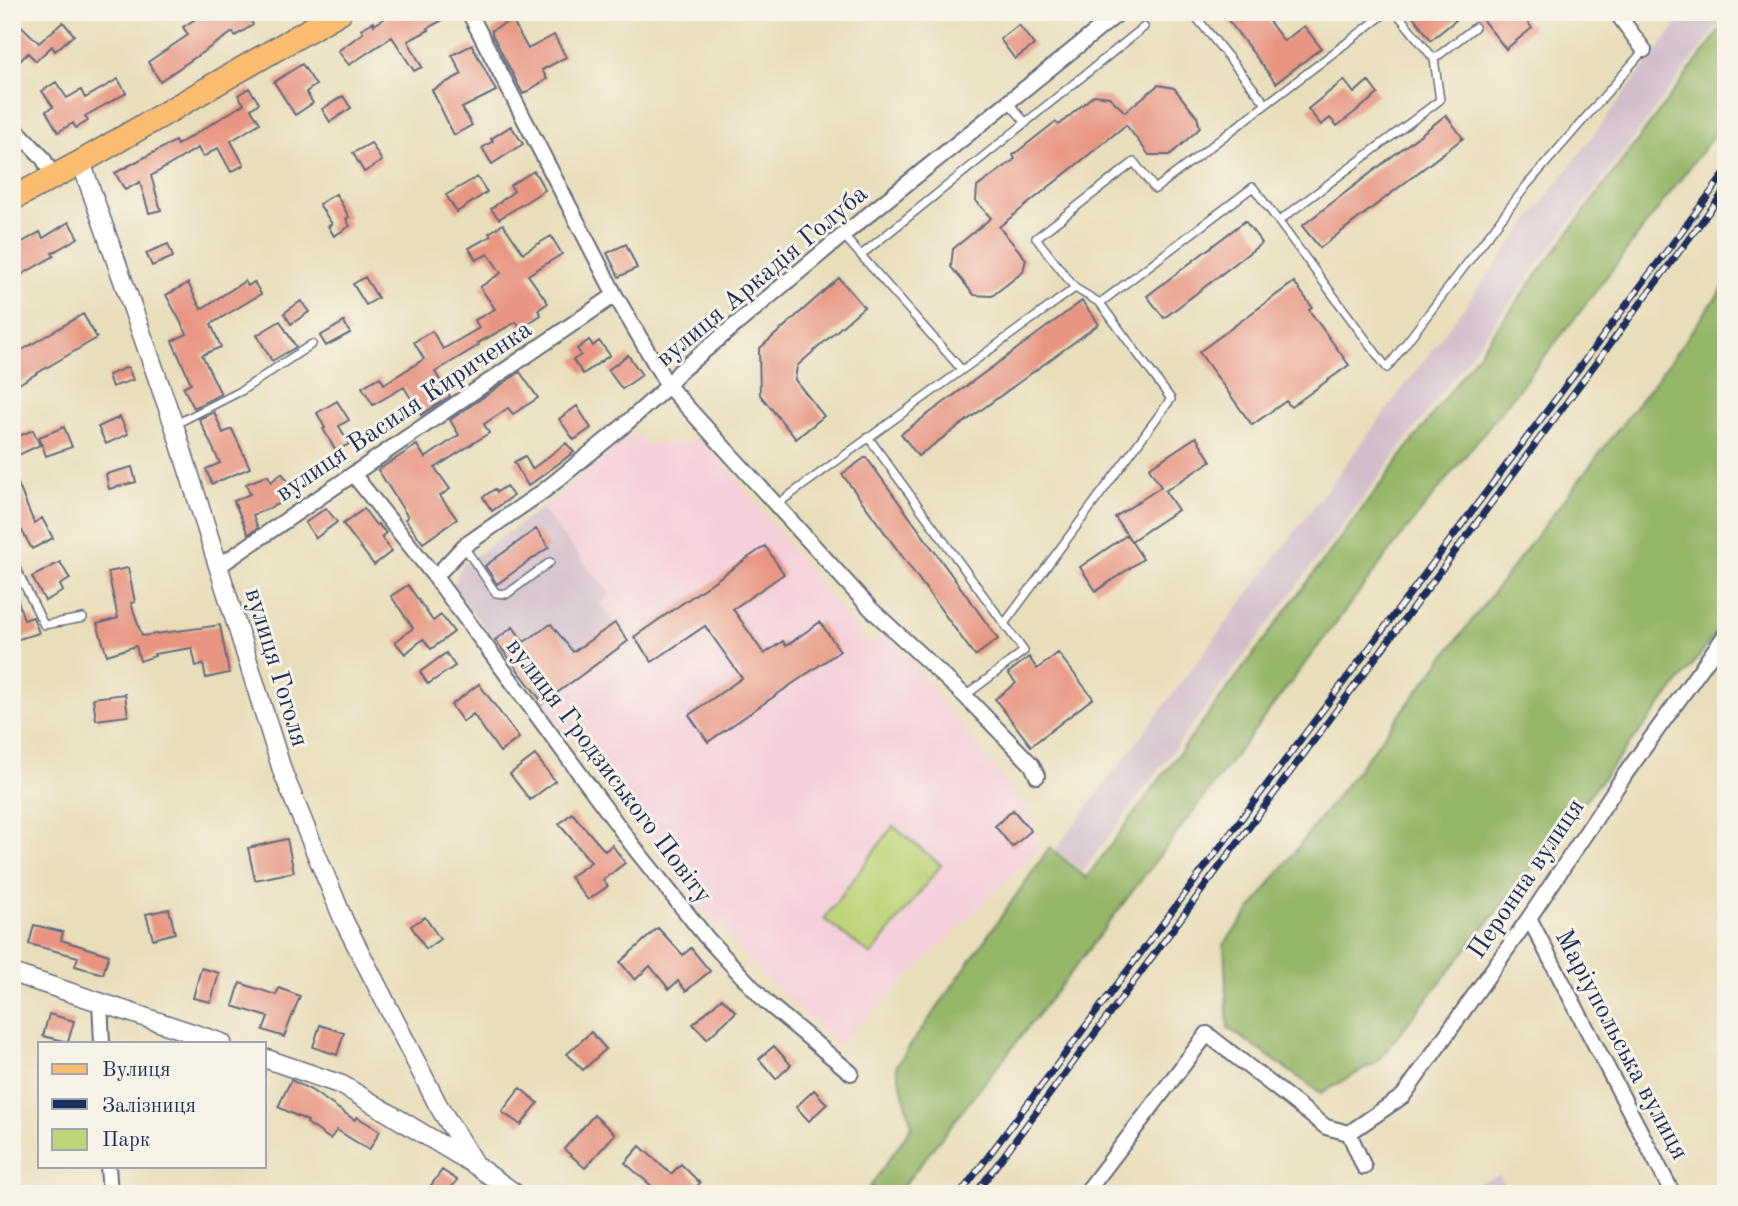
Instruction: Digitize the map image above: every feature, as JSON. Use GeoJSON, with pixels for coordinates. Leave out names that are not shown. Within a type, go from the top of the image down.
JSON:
{"type":"FeatureCollection","features":[{"type":"Feature","properties":{"kind":"main road"},"geometry":{"type":"LineString","coordinates":[[12,199],[340,12]]}},
{"type":"Feature","properties":{"kind":"street"},"geometry":{"type":"LineString","coordinates":[[469,12],[615,295],[668,386],[871,609],[965,696],[1032,765],[1037,776]]}},
{"type":"Feature","properties":{"kind":"street","name":"вулиця Аркадія Голуба"},"geometry":{"type":"LineString","coordinates":[[435,577],[464,546],[545,490],[621,428],[668,386],[679,372],[843,235],[1121,12]]}},
{"type":"Feature","properties":{"kind":"street"},"geometry":{"type":"LineString","coordinates":[[1616,12],[1644,50]]}},
{"type":"Feature","properties":{"kind":"street"},"geometry":{"type":"LineString","coordinates":[[12,125],[43,158],[53,177]]}},
{"type":"Feature","properties":{"kind":"street","name":"вулиця Гоголя"},"geometry":{"type":"LineString","coordinates":[[81,162],[174,425],[283,772],[344,920],[438,1105],[475,1165]]}},
{"type":"Feature","properties":{"kind":"street","name":"вулиця Василя Кириченка"},"geometry":{"type":"LineString","coordinates":[[219,566],[615,295]]}},
{"type":"Feature","properties":{"kind":"street","name":"вулиця Гродзиського Повіту"},"geometry":{"type":"LineString","coordinates":[[353,474],[435,577],[636,850],[706,937],[766,1002],[851,1073]]}},
{"type":"Feature","properties":{"kind":"street","name":"Перонна вулиця"},"geometry":{"type":"LineString","coordinates":[[1349,1133],[1404,1096],[1529,918],[1626,773],[1726,634]]}},
{"type":"Feature","properties":{"kind":"street","name":"Маріупольська вулиця"},"geometry":{"type":"LineString","coordinates":[[1529,918],[1673,1194]]}},
{"type":"Feature","properties":{"kind":"street"},"geometry":{"type":"LineString","coordinates":[[12,973],[219,1042]]}},
{"type":"Feature","properties":{"kind":"street"},"geometry":{"type":"LineString","coordinates":[[100,1001],[102,1042]]}},
{"type":"Feature","properties":{"kind":"street"},"geometry":{"type":"LineString","coordinates":[[1085,1194],[1207,1034],[1326,1127],[1349,1133],[1364,1167]]}},
{"type":"Feature","properties":{"kind":"street"},"geometry":{"type":"LineString","coordinates":[[266,1059],[342,1085],[475,1165],[516,1194]]}},
{"type":"Feature","properties":{"kind":"street"},"geometry":{"type":"LineString","coordinates":[[108,1168],[110,1194]]}},
{"type":"Feature","properties":{"kind":"lane"},"geometry":{"type":"LineString","coordinates":[[1192,12],[1266,104]]}},
{"type":"Feature","properties":{"kind":"lane"},"geometry":{"type":"LineString","coordinates":[[1004,624],[1171,399],[1100,303],[1075,288],[1036,238],[1134,163],[1155,189],[1387,12]]}},
{"type":"Feature","properties":{"kind":"lane"},"geometry":{"type":"LineString","coordinates":[[1279,221],[1440,100],[1434,59],[1396,12]]}},
{"type":"Feature","properties":{"kind":"lane"},"geometry":{"type":"LineString","coordinates":[[861,255],[1144,27]]}},
{"type":"Feature","properties":{"kind":"lane"},"geometry":{"type":"LineString","coordinates":[[1434,59],[1475,27]]}},
{"type":"Feature","properties":{"kind":"lane"},"geometry":{"type":"LineString","coordinates":[[1100,303],[1253,187],[1387,368],[1527,185],[1644,50]]}},
{"type":"Feature","properties":{"kind":"lane"},"geometry":{"type":"LineString","coordinates":[[1008,102],[1026,122]]}},
{"type":"Feature","properties":{"kind":"lane"},"geometry":{"type":"LineString","coordinates":[[843,235],[962,370]]}},
{"type":"Feature","properties":{"kind":"lane"},"geometry":{"type":"LineString","coordinates":[[775,505],[1075,288]]}},
{"type":"Feature","properties":{"kind":"lane"},"geometry":{"type":"LineString","coordinates":[[174,425],[241,391],[312,344]]}},
{"type":"Feature","properties":{"kind":"lane"},"geometry":{"type":"LineString","coordinates":[[868,438],[1024,651],[965,696]]}},
{"type":"Feature","properties":{"kind":"lane"},"geometry":{"type":"LineString","coordinates":[[464,546],[496,593],[507,594],[550,562]]}},
{"type":"Feature","properties":{"kind":"lane"},"geometry":{"type":"LineString","coordinates":[[12,560],[44,625],[83,618]]}},
{"type":"Feature","properties":{"kind":"shaded area"},"geometry":{"type":"Polygon","coordinates":[[[1686,12],[1726,12],[1726,15],[1082,872],[1056,849],[1686,12]]]}},
{"type":"Feature","properties":{"kind":"shaded area"},"geometry":{"type":"Polygon","coordinates":[[[636,432],[645,444],[690,442],[700,434],[870,646],[888,632],[1033,817],[1037,850],[838,1046],[769,982],[700,908],[543,703],[628,641],[599,602],[610,594],[541,509],[636,432]]]}},
{"type":"Feature","properties":{"kind":"shaded area"},"geometry":{"type":"Polygon","coordinates":[[[541,509],[611,595],[600,603],[628,641],[543,703],[453,587],[462,565],[541,509]]]}},
{"type":"Feature","properties":{"kind":"shaded area"},"geometry":{"type":"Polygon","coordinates":[[[1500,1175],[1506,1194],[1446,1194],[1500,1175]]]}},
{"type":"Feature","properties":{"kind":"green space"},"geometry":{"type":"Polygon","coordinates":[[[1726,22],[1726,119],[1583,308],[1400,538],[1073,970],[897,1194],[865,1194],[912,1126],[896,1066],[1050,847],[1086,878],[1726,22]]]}},
{"type":"Feature","properties":{"kind":"green space"},"geometry":{"type":"Polygon","coordinates":[[[1726,284],[1726,619],[1692,666],[1376,1063],[1321,1093],[1228,1028],[1224,944],[1665,368],[1726,284]]]}},
{"type":"Feature","properties":{"kind":"green space"},"geometry":{"type":"Polygon","coordinates":[[[893,826],[941,865],[871,955],[824,919],[893,826]]]}},
{"type":"Feature","properties":{"kind":"building"},"geometry":{"type":"Polygon","coordinates":[[[206,12],[246,12],[253,25],[235,36],[233,32],[160,81],[148,62],[188,35],[183,27],[206,12]]]}},
{"type":"Feature","properties":{"kind":"building"},"geometry":{"type":"Polygon","coordinates":[[[395,12],[457,12],[408,41],[422,67],[414,71],[392,37],[349,65],[338,51],[363,33],[361,29],[373,22],[374,25],[395,12]]]}},
{"type":"Feature","properties":{"kind":"building"},"geometry":{"type":"Polygon","coordinates":[[[1222,12],[1262,12],[1284,41],[1304,26],[1321,48],[1276,83],[1222,12]]]}},
{"type":"Feature","properties":{"kind":"building"},"geometry":{"type":"Polygon","coordinates":[[[1410,12],[1466,12],[1431,40],[1410,12]]]}},
{"type":"Feature","properties":{"kind":"building"},"geometry":{"type":"Polygon","coordinates":[[[1476,12],[1520,12],[1532,28],[1506,49],[1476,12]]]}},
{"type":"Feature","properties":{"kind":"building"},"geometry":{"type":"Polygon","coordinates":[[[12,17],[39,43],[63,22],[74,35],[55,51],[52,46],[36,61],[28,53],[12,69],[12,17]]]}},
{"type":"Feature","properties":{"kind":"building"},"geometry":{"type":"Polygon","coordinates":[[[512,20],[528,49],[554,35],[566,57],[542,70],[547,79],[523,94],[492,34],[492,30],[512,20]]]}},
{"type":"Feature","properties":{"kind":"building"},"geometry":{"type":"Polygon","coordinates":[[[1019,25],[1034,45],[1015,59],[1000,39],[1019,25]]]}},
{"type":"Feature","properties":{"kind":"building"},"geometry":{"type":"Polygon","coordinates":[[[472,45],[496,91],[462,108],[472,125],[454,135],[432,90],[462,74],[452,55],[472,45]]]}},
{"type":"Feature","properties":{"kind":"building"},"geometry":{"type":"Polygon","coordinates":[[[302,64],[316,85],[306,92],[313,103],[295,115],[274,82],[302,64]]]}},
{"type":"Feature","properties":{"kind":"building"},"geometry":{"type":"Polygon","coordinates":[[[118,79],[126,93],[85,116],[88,121],[76,128],[73,123],[58,132],[46,111],[53,107],[42,91],[56,82],[67,98],[81,90],[85,98],[118,79]]]}},
{"type":"Feature","properties":{"kind":"building"},"geometry":{"type":"Polygon","coordinates":[[[1344,80],[1354,93],[1368,81],[1378,94],[1337,126],[1330,118],[1321,125],[1308,109],[1344,80]]]}},
{"type":"Feature","properties":{"kind":"building"},"geometry":{"type":"Polygon","coordinates":[[[1158,85],[1174,88],[1197,117],[1200,128],[1170,155],[1149,155],[1126,125],[999,227],[1026,259],[1023,272],[992,296],[974,295],[951,267],[953,249],[991,218],[976,201],[977,187],[1015,159],[1013,155],[1055,122],[1059,125],[1094,95],[1109,97],[1125,112],[1158,85]]]}},
{"type":"Feature","properties":{"kind":"building"},"geometry":{"type":"Polygon","coordinates":[[[249,88],[259,103],[251,109],[260,123],[231,141],[244,165],[231,172],[218,148],[203,157],[198,148],[151,176],[161,210],[149,213],[140,182],[125,190],[115,173],[175,141],[177,145],[244,104],[238,95],[249,88]]]}},
{"type":"Feature","properties":{"kind":"building"},"geometry":{"type":"Polygon","coordinates":[[[343,96],[351,108],[330,122],[322,109],[343,96]]]}},
{"type":"Feature","properties":{"kind":"building"},"geometry":{"type":"Polygon","coordinates":[[[1446,115],[1463,138],[1320,248],[1302,226],[1446,115]]]}},
{"type":"Feature","properties":{"kind":"building"},"geometry":{"type":"Polygon","coordinates":[[[511,126],[523,144],[492,164],[482,148],[511,126]]]}},
{"type":"Feature","properties":{"kind":"building"},"geometry":{"type":"Polygon","coordinates":[[[371,143],[382,161],[364,172],[353,153],[371,143]]]}},
{"type":"Feature","properties":{"kind":"building"},"geometry":{"type":"Polygon","coordinates":[[[534,171],[545,190],[499,219],[491,209],[514,191],[510,185],[534,171]]]}},
{"type":"Feature","properties":{"kind":"building"},"geometry":{"type":"Polygon","coordinates":[[[477,177],[487,192],[457,212],[446,195],[477,177]]]}},
{"type":"Feature","properties":{"kind":"building"},"geometry":{"type":"Polygon","coordinates":[[[336,194],[349,217],[346,219],[350,226],[334,236],[328,226],[332,224],[319,204],[336,194]]]}},
{"type":"Feature","properties":{"kind":"building"},"geometry":{"type":"Polygon","coordinates":[[[1245,221],[1262,243],[1164,318],[1147,296],[1245,221]]]}},
{"type":"Feature","properties":{"kind":"building"},"geometry":{"type":"Polygon","coordinates":[[[69,222],[78,238],[52,253],[54,256],[12,280],[12,248],[40,232],[43,238],[69,222]]]}},
{"type":"Feature","properties":{"kind":"building"},"geometry":{"type":"Polygon","coordinates":[[[503,224],[523,253],[551,236],[562,254],[528,275],[548,303],[538,310],[541,315],[521,328],[516,322],[435,372],[450,396],[421,415],[404,387],[373,405],[362,387],[380,377],[384,384],[424,359],[414,342],[432,331],[443,349],[479,328],[475,320],[495,309],[480,287],[501,273],[488,254],[476,260],[469,248],[491,236],[489,233],[503,224]]]}},
{"type":"Feature","properties":{"kind":"building"},"geometry":{"type":"Polygon","coordinates":[[[168,244],[173,257],[152,266],[146,253],[168,244]]]}},
{"type":"Feature","properties":{"kind":"building"},"geometry":{"type":"Polygon","coordinates":[[[626,244],[637,268],[619,277],[607,253],[626,244]]]}},
{"type":"Feature","properties":{"kind":"building"},"geometry":{"type":"Polygon","coordinates":[[[365,277],[378,298],[366,305],[353,284],[365,277]]]}},
{"type":"Feature","properties":{"kind":"building"},"geometry":{"type":"Polygon","coordinates":[[[839,278],[864,307],[797,366],[795,380],[824,416],[796,439],[760,395],[759,349],[839,278]]]}},
{"type":"Feature","properties":{"kind":"building"},"geometry":{"type":"Polygon","coordinates":[[[245,281],[248,286],[254,282],[261,294],[211,324],[221,347],[202,355],[221,394],[194,408],[183,387],[191,383],[172,341],[187,334],[166,295],[188,283],[201,309],[245,281]]]}},
{"type":"Feature","properties":{"kind":"building"},"geometry":{"type":"Polygon","coordinates":[[[1294,282],[1312,307],[1309,310],[1349,365],[1291,407],[1286,401],[1252,425],[1199,352],[1294,282]]]}},
{"type":"Feature","properties":{"kind":"building"},"geometry":{"type":"Polygon","coordinates":[[[301,301],[309,312],[291,324],[284,313],[301,301]]]}},
{"type":"Feature","properties":{"kind":"building"},"geometry":{"type":"Polygon","coordinates":[[[1082,301],[1099,324],[918,456],[901,434],[1082,301]]]}},
{"type":"Feature","properties":{"kind":"building"},"geometry":{"type":"Polygon","coordinates":[[[83,314],[97,338],[12,388],[12,356],[83,314]]]}},
{"type":"Feature","properties":{"kind":"building"},"geometry":{"type":"Polygon","coordinates":[[[280,321],[296,347],[272,361],[257,335],[280,321]]]}},
{"type":"Feature","properties":{"kind":"building"},"geometry":{"type":"Polygon","coordinates":[[[344,322],[350,333],[326,346],[320,336],[344,322]]]}},
{"type":"Feature","properties":{"kind":"building"},"geometry":{"type":"Polygon","coordinates":[[[589,340],[593,346],[599,341],[610,355],[583,374],[573,360],[581,355],[577,349],[589,340]]]}},
{"type":"Feature","properties":{"kind":"building"},"geometry":{"type":"Polygon","coordinates":[[[628,355],[642,375],[622,389],[608,370],[628,355]]]}},
{"type":"Feature","properties":{"kind":"building"},"geometry":{"type":"Polygon","coordinates":[[[128,367],[133,380],[112,387],[108,375],[128,367]]]}},
{"type":"Feature","properties":{"kind":"building"},"geometry":{"type":"Polygon","coordinates":[[[520,372],[538,398],[513,414],[508,408],[484,424],[489,433],[435,468],[450,489],[440,496],[457,519],[423,543],[405,519],[408,517],[378,470],[417,445],[425,458],[459,435],[450,420],[520,372]]]}},
{"type":"Feature","properties":{"kind":"building"},"geometry":{"type":"Polygon","coordinates":[[[337,401],[349,420],[339,426],[349,444],[336,451],[317,413],[337,401]]]}},
{"type":"Feature","properties":{"kind":"building"},"geometry":{"type":"Polygon","coordinates":[[[577,406],[591,428],[574,440],[559,419],[577,406]]]}},
{"type":"Feature","properties":{"kind":"building"},"geometry":{"type":"Polygon","coordinates":[[[214,412],[223,433],[232,429],[250,468],[212,484],[206,469],[220,463],[199,419],[214,412]]]}},
{"type":"Feature","properties":{"kind":"building"},"geometry":{"type":"Polygon","coordinates":[[[120,417],[128,434],[106,444],[98,427],[120,417]]]}},
{"type":"Feature","properties":{"kind":"building"},"geometry":{"type":"Polygon","coordinates":[[[64,427],[72,447],[46,456],[39,437],[64,427]]]}},
{"type":"Feature","properties":{"kind":"building"},"geometry":{"type":"Polygon","coordinates":[[[33,430],[40,445],[12,458],[12,439],[33,430]]]}},
{"type":"Feature","properties":{"kind":"building"},"geometry":{"type":"Polygon","coordinates":[[[1196,437],[1211,461],[1165,491],[1178,510],[1131,541],[1115,517],[1161,487],[1149,468],[1196,437]]]}},
{"type":"Feature","properties":{"kind":"building"},"geometry":{"type":"Polygon","coordinates":[[[566,443],[574,452],[528,486],[514,462],[525,456],[532,469],[566,443]]]}},
{"type":"Feature","properties":{"kind":"building"},"geometry":{"type":"Polygon","coordinates":[[[866,457],[998,639],[975,656],[842,474],[866,457]]]}},
{"type":"Feature","properties":{"kind":"building"},"geometry":{"type":"Polygon","coordinates":[[[132,467],[136,482],[109,489],[106,474],[132,467]]]}},
{"type":"Feature","properties":{"kind":"building"},"geometry":{"type":"Polygon","coordinates":[[[12,469],[34,523],[42,518],[53,538],[32,549],[12,513],[12,469]]]}},
{"type":"Feature","properties":{"kind":"building"},"geometry":{"type":"Polygon","coordinates":[[[282,473],[296,492],[281,503],[253,515],[258,528],[248,534],[234,501],[250,494],[246,484],[268,475],[271,482],[282,473]]]}},
{"type":"Feature","properties":{"kind":"building"},"geometry":{"type":"Polygon","coordinates":[[[506,486],[513,496],[492,511],[483,497],[506,486]]]}},
{"type":"Feature","properties":{"kind":"building"},"geometry":{"type":"Polygon","coordinates":[[[326,508],[337,522],[316,538],[305,523],[326,508]]]}},
{"type":"Feature","properties":{"kind":"building"},"geometry":{"type":"Polygon","coordinates":[[[364,509],[386,533],[381,537],[392,551],[374,565],[343,524],[364,509]]]}},
{"type":"Feature","properties":{"kind":"building"},"geometry":{"type":"Polygon","coordinates":[[[536,529],[549,547],[497,584],[485,566],[536,529]]]}},
{"type":"Feature","properties":{"kind":"building"},"geometry":{"type":"Polygon","coordinates":[[[1127,535],[1143,559],[1096,591],[1080,567],[1127,535]]]}},
{"type":"Feature","properties":{"kind":"building"},"geometry":{"type":"Polygon","coordinates":[[[765,546],[784,574],[733,609],[764,654],[783,641],[786,646],[820,622],[840,651],[708,742],[689,715],[742,678],[705,626],[652,662],[634,637],[765,546]]]}},
{"type":"Feature","properties":{"kind":"building"},"geometry":{"type":"Polygon","coordinates":[[[60,562],[70,579],[60,585],[63,591],[45,601],[32,577],[60,562]]]}},
{"type":"Feature","properties":{"kind":"building"},"geometry":{"type":"Polygon","coordinates":[[[128,568],[135,602],[131,603],[142,636],[220,625],[229,673],[206,678],[203,664],[196,666],[192,648],[154,654],[155,656],[140,661],[136,646],[107,655],[97,624],[118,618],[108,572],[128,568]]]}},
{"type":"Feature","properties":{"kind":"building"},"geometry":{"type":"Polygon","coordinates":[[[408,585],[433,621],[441,615],[454,632],[431,649],[423,639],[405,654],[395,642],[413,628],[391,596],[408,585]]]}},
{"type":"Feature","properties":{"kind":"building"},"geometry":{"type":"Polygon","coordinates":[[[12,591],[15,591],[24,620],[33,617],[39,633],[12,641],[12,591]]]}},
{"type":"Feature","properties":{"kind":"building"},"geometry":{"type":"Polygon","coordinates":[[[615,623],[628,641],[543,703],[495,640],[513,627],[524,642],[551,624],[573,652],[615,623]]]}},
{"type":"Feature","properties":{"kind":"building"},"geometry":{"type":"Polygon","coordinates":[[[446,653],[455,666],[428,684],[420,672],[446,653]]]}},
{"type":"Feature","properties":{"kind":"building"},"geometry":{"type":"Polygon","coordinates":[[[1058,653],[1093,698],[1031,746],[995,699],[1016,683],[1008,673],[1029,657],[1037,669],[1058,653]]]}},
{"type":"Feature","properties":{"kind":"building"},"geometry":{"type":"Polygon","coordinates":[[[479,684],[519,738],[500,752],[473,714],[463,722],[451,705],[479,684]]]}},
{"type":"Feature","properties":{"kind":"building"},"geometry":{"type":"Polygon","coordinates":[[[125,694],[128,716],[96,720],[93,698],[125,694]]]}},
{"type":"Feature","properties":{"kind":"building"},"geometry":{"type":"Polygon","coordinates":[[[535,755],[555,781],[530,800],[510,774],[535,755]]]}},
{"type":"Feature","properties":{"kind":"building"},"geometry":{"type":"Polygon","coordinates":[[[1013,810],[1031,831],[1012,847],[995,826],[1013,810]]]}},
{"type":"Feature","properties":{"kind":"building"},"geometry":{"type":"Polygon","coordinates":[[[572,813],[605,851],[612,845],[625,863],[603,880],[608,886],[588,900],[570,877],[591,862],[559,824],[572,813]]]}},
{"type":"Feature","properties":{"kind":"building"},"geometry":{"type":"Polygon","coordinates":[[[287,839],[294,872],[255,880],[248,848],[287,839]]]}},
{"type":"Feature","properties":{"kind":"building"},"geometry":{"type":"Polygon","coordinates":[[[169,909],[175,933],[153,939],[146,914],[169,909]]]}},
{"type":"Feature","properties":{"kind":"building"},"geometry":{"type":"Polygon","coordinates":[[[425,917],[440,939],[426,949],[411,926],[425,917]]]}},
{"type":"Feature","properties":{"kind":"building"},"geometry":{"type":"Polygon","coordinates":[[[34,925],[63,932],[61,940],[109,955],[103,974],[75,966],[78,957],[29,944],[34,925]]]}},
{"type":"Feature","properties":{"kind":"building"},"geometry":{"type":"Polygon","coordinates":[[[658,928],[683,955],[691,948],[710,971],[686,991],[678,981],[669,989],[650,966],[635,980],[620,962],[658,928]]]}},
{"type":"Feature","properties":{"kind":"building"},"geometry":{"type":"Polygon","coordinates":[[[201,968],[219,973],[211,1002],[193,998],[201,968]]]}},
{"type":"Feature","properties":{"kind":"building"},"geometry":{"type":"Polygon","coordinates":[[[240,983],[276,995],[279,988],[300,996],[284,1037],[263,1030],[268,1017],[233,1006],[240,983]]]}},
{"type":"Feature","properties":{"kind":"building"},"geometry":{"type":"Polygon","coordinates":[[[722,998],[736,1012],[707,1039],[693,1024],[722,998]]]}},
{"type":"Feature","properties":{"kind":"building"},"geometry":{"type":"Polygon","coordinates":[[[49,1014],[74,1021],[68,1042],[43,1036],[49,1014]]]}},
{"type":"Feature","properties":{"kind":"building"},"geometry":{"type":"Polygon","coordinates":[[[320,1025],[344,1033],[337,1055],[313,1047],[320,1025]]]}},
{"type":"Feature","properties":{"kind":"building"},"geometry":{"type":"Polygon","coordinates":[[[591,1032],[606,1049],[583,1070],[567,1054],[591,1032]]]}},
{"type":"Feature","properties":{"kind":"building"},"geometry":{"type":"Polygon","coordinates":[[[774,1046],[791,1065],[776,1079],[759,1059],[774,1046]]]}},
{"type":"Feature","properties":{"kind":"building"},"geometry":{"type":"Polygon","coordinates":[[[291,1080],[311,1090],[355,1120],[357,1117],[380,1131],[369,1150],[337,1130],[330,1139],[307,1123],[308,1121],[278,1107],[291,1080]]]}},
{"type":"Feature","properties":{"kind":"building"},"geometry":{"type":"Polygon","coordinates":[[[520,1088],[538,1103],[521,1125],[502,1112],[520,1088]]]}},
{"type":"Feature","properties":{"kind":"building"},"geometry":{"type":"Polygon","coordinates":[[[814,1090],[827,1104],[809,1121],[796,1107],[814,1090]]]}},
{"type":"Feature","properties":{"kind":"building"},"geometry":{"type":"Polygon","coordinates":[[[594,1115],[615,1134],[585,1168],[564,1149],[594,1115]]]}},
{"type":"Feature","properties":{"kind":"building"},"geometry":{"type":"Polygon","coordinates":[[[640,1146],[671,1174],[681,1164],[700,1183],[689,1194],[661,1194],[625,1163],[640,1146]]]}},
{"type":"Feature","properties":{"kind":"building"},"geometry":{"type":"Polygon","coordinates":[[[442,1170],[457,1180],[447,1194],[436,1194],[429,1188],[442,1170]]]}},
{"type":"Feature","properties":{"kind":"railway"},"geometry":{"type":"LineString","coordinates":[[960,1194],[1726,172]]}},
{"type":"Feature","properties":{"kind":"railway"},"geometry":{"type":"LineString","coordinates":[[975,1194],[1726,189]]}}]}
